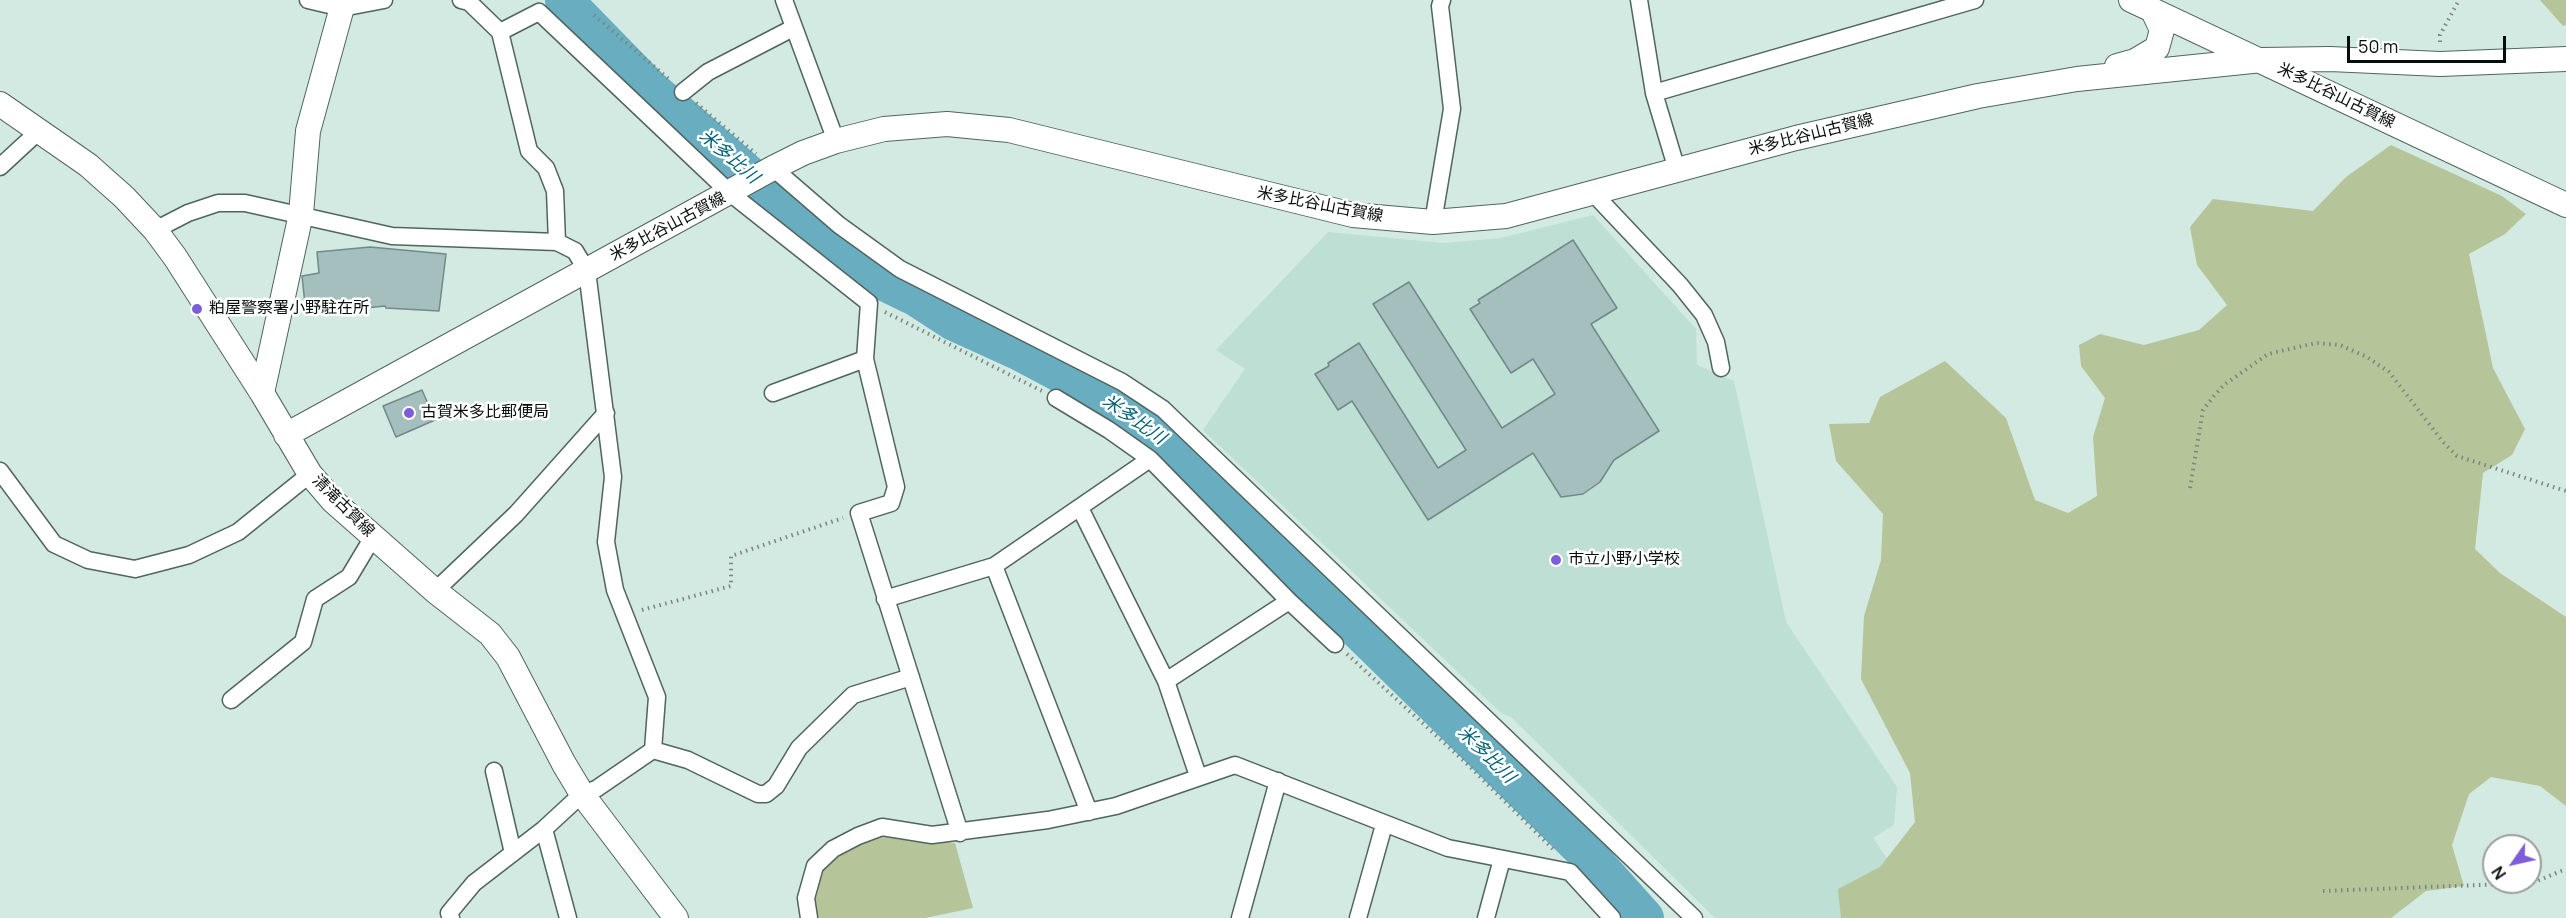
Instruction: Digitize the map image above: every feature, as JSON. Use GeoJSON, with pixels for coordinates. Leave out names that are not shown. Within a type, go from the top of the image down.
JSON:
{"type":"FeatureCollection","features":[{"type":"Feature","properties":{"kind":"main road"},"geometry":{"type":"LineString","coordinates":[[2131,0],[2262,60],[2330,59],[2440,64],[2566,59]]}},
{"type":"Feature","properties":{"kind":"main road"},"geometry":{"type":"LineString","coordinates":[[262,393],[301,214],[308,131],[343,4]]}},
{"type":"Feature","properties":{"kind":"main road"},"geometry":{"type":"LineString","coordinates":[[2077,79],[2135,61],[2157,48],[2162,30],[2153,10]]}},
{"type":"Feature","properties":{"kind":"main road","name":"米多比谷山古賀線"},"geometry":{"type":"LineString","coordinates":[[286,435],[773,168],[803,153],[836,141],[884,129],[947,124],[1009,130],[1353,216],[1433,222],[1506,216],[1796,138],[1966,98],[2077,79],[2262,60],[2566,205]]}},
{"type":"Feature","properties":{"kind":"main road","name":"清滝古賀線"},"geometry":{"type":"LineString","coordinates":[[0,104],[88,165],[124,197],[155,230],[175,257],[262,393],[310,474],[333,501],[373,537],[435,591],[490,634],[508,657],[582,794],[668,914]]}},
{"type":"Feature","properties":{"kind":"street"},"geometry":{"type":"LineString","coordinates":[[308,0],[343,4],[384,0]]}},
{"type":"Feature","properties":{"kind":"street"},"geometry":{"type":"LineString","coordinates":[[466,0],[500,32],[529,151],[546,168],[555,191],[557,242]]}},
{"type":"Feature","properties":{"kind":"street"},"geometry":{"type":"LineString","coordinates":[[784,0],[836,141]]}},
{"type":"Feature","properties":{"kind":"street"},"geometry":{"type":"LineString","coordinates":[[1433,222],[1452,109],[1440,6],[1442,0]]}},
{"type":"Feature","properties":{"kind":"street"},"geometry":{"type":"LineString","coordinates":[[1639,0],[1654,93],[1677,170]]}},
{"type":"Feature","properties":{"kind":"street"},"geometry":{"type":"LineString","coordinates":[[1654,93],[1969,1]]}},
{"type":"Feature","properties":{"kind":"street"},"geometry":{"type":"LineString","coordinates":[[500,32],[539,12],[734,191],[869,303],[866,359],[897,487],[891,503],[859,513],[960,833]]}},
{"type":"Feature","properties":{"kind":"street"},"geometry":{"type":"LineString","coordinates":[[683,92],[708,72],[793,28]]}},
{"type":"Feature","properties":{"kind":"street"},"geometry":{"type":"LineString","coordinates":[[0,167],[40,130]]}},
{"type":"Feature","properties":{"kind":"street"},"geometry":{"type":"LineString","coordinates":[[773,168],[839,225],[900,269],[1122,382],[1163,409],[1694,918]]}},
{"type":"Feature","properties":{"kind":"street"},"geometry":{"type":"LineString","coordinates":[[1593,193],[1680,285],[1704,315],[1716,342],[1721,368]]}},
{"type":"Feature","properties":{"kind":"street"},"geometry":{"type":"LineString","coordinates":[[155,230],[188,213],[218,203],[245,203],[392,236],[557,242],[575,251],[587,271],[613,477],[606,542],[615,590],[657,698],[653,750]]}},
{"type":"Feature","properties":{"kind":"street"},"geometry":{"type":"LineString","coordinates":[[772,393],[866,359]]}},
{"type":"Feature","properties":{"kind":"street"},"geometry":{"type":"LineString","coordinates":[[1056,398],[1109,430],[1150,459],[1289,601],[1335,644]]}},
{"type":"Feature","properties":{"kind":"street"},"geometry":{"type":"LineString","coordinates":[[435,591],[516,514],[606,413]]}},
{"type":"Feature","properties":{"kind":"street"},"geometry":{"type":"LineString","coordinates":[[885,599],[994,566],[1150,459]]}},
{"type":"Feature","properties":{"kind":"street"},"geometry":{"type":"LineString","coordinates":[[0,471],[54,544],[88,560],[135,569],[189,555],[238,532],[310,474]]}},
{"type":"Feature","properties":{"kind":"street"},"geometry":{"type":"LineString","coordinates":[[1080,508],[1166,681],[1198,776]]}},
{"type":"Feature","properties":{"kind":"street"},"geometry":{"type":"LineString","coordinates":[[231,700],[303,642],[315,599],[349,577],[373,537]]}},
{"type":"Feature","properties":{"kind":"street"},"geometry":{"type":"LineString","coordinates":[[994,566],[1089,812]]}},
{"type":"Feature","properties":{"kind":"street"},"geometry":{"type":"LineString","coordinates":[[1166,681],[1289,601]]}},
{"type":"Feature","properties":{"kind":"street"},"geometry":{"type":"LineString","coordinates":[[653,750],[688,760],[758,794],[766,794],[776,786],[799,748],[853,695],[910,676]]}},
{"type":"Feature","properties":{"kind":"street"},"geometry":{"type":"LineString","coordinates":[[451,918],[449,913],[474,883],[544,829],[582,794],[596,789],[653,750]]}},
{"type":"Feature","properties":{"kind":"street"},"geometry":{"type":"LineString","coordinates":[[809,918],[806,898],[814,866],[833,849],[858,836],[882,828],[932,835],[1048,820],[1116,806],[1235,765],[1384,825],[1448,848],[1570,872],[1612,918]]}},
{"type":"Feature","properties":{"kind":"street"},"geometry":{"type":"LineString","coordinates":[[494,771],[513,853]]}},
{"type":"Feature","properties":{"kind":"street"},"geometry":{"type":"LineString","coordinates":[[1240,918],[1278,781]]}},
{"type":"Feature","properties":{"kind":"street"},"geometry":{"type":"LineString","coordinates":[[1358,918],[1384,825]]}},
{"type":"Feature","properties":{"kind":"street"},"geometry":{"type":"LineString","coordinates":[[544,829],[568,918]]}},
{"type":"Feature","properties":{"kind":"street"},"geometry":{"type":"LineString","coordinates":[[1486,918],[1502,859]]}},
{"type":"Feature","properties":{"kind":"path"},"geometry":{"type":"LineString","coordinates":[[2440,64],[2440,35],[2459,0]]}},
{"type":"Feature","properties":{"kind":"path"},"geometry":{"type":"LineString","coordinates":[[869,303],[1056,398]]}},
{"type":"Feature","properties":{"kind":"path"},"geometry":{"type":"LineString","coordinates":[[2190,488],[2203,410],[2214,396],[2224,385],[2268,354],[2316,343],[2340,345],[2367,357],[2389,372],[2443,442],[2457,456],[2566,491]]}},
{"type":"Feature","properties":{"kind":"path"},"geometry":{"type":"LineString","coordinates":[[624,615],[731,586],[731,556],[859,513]]}},
{"type":"Feature","properties":{"kind":"path"},"geometry":{"type":"LineString","coordinates":[[1335,644],[1546,840],[1570,872]]}},
{"type":"Feature","properties":{"kind":"path"},"geometry":{"type":"LineString","coordinates":[[2323,891],[2532,883],[2566,869]]}},
{"type":"Feature","properties":{"kind":"shaded area","name":"市立小野小学校"},"geometry":{"type":"Polygon","coordinates":[[[1593,215],[1696,329],[1697,365],[1734,381],[1786,622],[1897,787],[1894,825],[1873,838],[1908,889],[1872,918],[1715,918],[1511,717],[1501,713],[1203,430],[1245,369],[1216,350],[1328,232],[1443,243],[1501,238],[1593,215]]]}},
{"type":"Feature","properties":{"kind":"green space"},"geometry":{"type":"Polygon","coordinates":[[[2540,0],[2566,0],[2566,25],[2563,26],[2540,0]]]}},
{"type":"Feature","properties":{"kind":"green space"},"geometry":{"type":"Polygon","coordinates":[[[2391,145],[2502,196],[2526,214],[2505,234],[2469,254],[2493,368],[2525,429],[2512,455],[2483,473],[2475,549],[2500,573],[2566,617],[2566,806],[2540,786],[2491,777],[2469,794],[2452,845],[2464,886],[2426,891],[2391,918],[1841,918],[1838,889],[1880,867],[1915,822],[1910,773],[1861,679],[1864,616],[1881,560],[1883,514],[1836,461],[1829,424],[1869,423],[1880,397],[1945,361],[2006,418],[2035,500],[2068,513],[2097,496],[2093,437],[2105,398],[2081,366],[2079,345],[2100,334],[2144,345],[2199,330],[2227,305],[2197,265],[2190,227],[2213,199],[2313,211],[2346,177],[2391,145]]]}},
{"type":"Feature","properties":{"kind":"green space"},"geometry":{"type":"Polygon","coordinates":[[[886,834],[955,843],[973,908],[925,918],[818,918],[813,891],[823,868],[858,843],[886,834]]]}},
{"type":"Feature","properties":{"kind":"building"},"geometry":{"type":"Polygon","coordinates":[[[1573,240],[1617,308],[1591,324],[1659,431],[1614,460],[1600,482],[1583,494],[1561,497],[1533,453],[1428,520],[1352,401],[1338,410],[1315,374],[1359,343],[1438,468],[1466,450],[1373,304],[1409,282],[1502,428],[1555,394],[1533,359],[1511,373],[1470,309],[1480,303],[1478,300],[1573,240]]]}},
{"type":"Feature","properties":{"kind":"building"},"geometry":{"type":"Polygon","coordinates":[[[370,247],[446,254],[439,311],[386,308],[385,306],[306,314],[302,276],[319,273],[317,252],[370,247]]]}},
{"type":"Feature","properties":{"kind":"building","name":"古賀米多比郵便局"},"geometry":{"type":"Polygon","coordinates":[[[422,390],[435,420],[396,437],[383,406],[422,390]]]}},
{"type":"Feature","properties":{"kind":"waterway","name":"米多比川"},"geometry":{"type":"LineString","coordinates":[[564,0],[650,88],[783,204],[886,283],[917,298],[954,322],[1020,352],[1082,385],[1135,417],[1191,462],[1322,595],[1595,862],[1645,918]]}},
{"type":"Feature","properties":{"kind":"place","name":"粕屋警察署小野駐在所"},"geometry":{"type":"Point","coordinates":[197,309]}},
{"type":"Feature","properties":{"kind":"place","name":"古賀米多比郵便局"},"geometry":{"type":"Point","coordinates":[409,413]}},
{"type":"Feature","properties":{"kind":"place","name":"市立小野小学校"},"geometry":{"type":"Point","coordinates":[1556,560]}}]}
